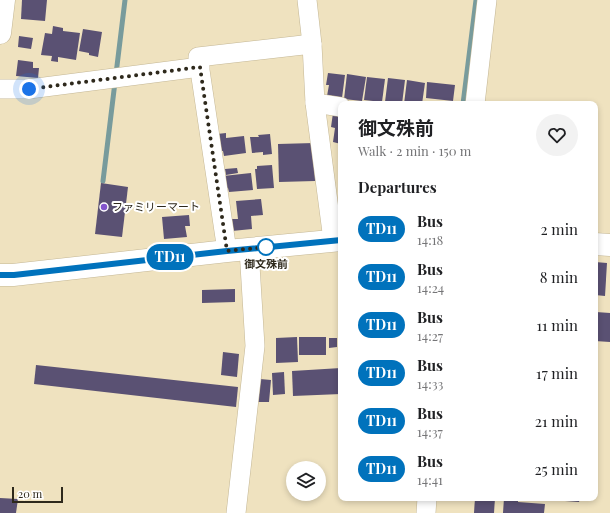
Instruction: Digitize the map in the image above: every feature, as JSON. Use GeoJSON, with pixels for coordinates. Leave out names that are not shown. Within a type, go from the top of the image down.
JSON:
{"type":"FeatureCollection","features":[{"type":"Feature","properties":{"kind":"main road"},"geometry":{"type":"LineString","coordinates":[[0,33],[4,0]]}},
{"type":"Feature","properties":{"kind":"main road"},"geometry":{"type":"LineString","coordinates":[[0,275],[14,275],[337,240]]}},
{"type":"Feature","properties":{"kind":"main road"},"geometry":{"type":"LineString","coordinates":[[598,244],[610,245]]}},
{"type":"Feature","properties":{"kind":"street"},"geometry":{"type":"LineString","coordinates":[[307,0],[312,44],[315,103],[337,240]]}},
{"type":"Feature","properties":{"kind":"street"},"geometry":{"type":"LineString","coordinates":[[475,101],[487,0]]}},
{"type":"Feature","properties":{"kind":"street"},"geometry":{"type":"LineString","coordinates":[[227,251],[198,57],[312,44]]}},
{"type":"Feature","properties":{"kind":"street"},"geometry":{"type":"LineString","coordinates":[[0,89],[29,89],[200,67]]}},
{"type":"Feature","properties":{"kind":"street"},"geometry":{"type":"LineString","coordinates":[[315,103],[338,107]]}},
{"type":"Feature","properties":{"kind":"street"},"geometry":{"type":"LineString","coordinates":[[236,513],[255,346],[249,249]]}},
{"type":"Feature","properties":{"kind":"street"},"geometry":{"type":"LineString","coordinates":[[426,513],[427,501]]}},
{"type":"Feature","properties":{"kind":"building"},"geometry":{"type":"Polygon","coordinates":[[[22,0],[47,0],[45,21],[21,19],[22,0]]]}},
{"type":"Feature","properties":{"kind":"building"},"geometry":{"type":"Polygon","coordinates":[[[53,26],[63,28],[63,31],[80,33],[76,60],[58,57],[58,62],[51,61],[52,56],[41,55],[45,33],[52,34],[53,26]]]}},
{"type":"Feature","properties":{"kind":"building"},"geometry":{"type":"Polygon","coordinates":[[[83,29],[102,32],[98,57],[79,51],[83,29]]]}},
{"type":"Feature","properties":{"kind":"building"},"geometry":{"type":"Polygon","coordinates":[[[19,36],[33,38],[31,49],[18,47],[19,36]]]}},
{"type":"Feature","properties":{"kind":"building"},"geometry":{"type":"Polygon","coordinates":[[[18,60],[33,62],[33,68],[39,68],[38,78],[16,76],[18,60]]]}},
{"type":"Feature","properties":{"kind":"building"},"geometry":{"type":"Polygon","coordinates":[[[328,73],[345,75],[342,98],[327,96],[329,85],[326,85],[328,73]]]}},
{"type":"Feature","properties":{"kind":"building"},"geometry":{"type":"Polygon","coordinates":[[[347,74],[366,77],[362,101],[344,99],[347,74]]]}},
{"type":"Feature","properties":{"kind":"building"},"geometry":{"type":"Polygon","coordinates":[[[367,77],[385,79],[382,101],[364,100],[367,77]]]}},
{"type":"Feature","properties":{"kind":"building"},"geometry":{"type":"Polygon","coordinates":[[[388,78],[405,80],[402,101],[385,101],[388,78]]]}},
{"type":"Feature","properties":{"kind":"building"},"geometry":{"type":"Polygon","coordinates":[[[407,80],[425,83],[422,101],[404,101],[407,80]]]}},
{"type":"Feature","properties":{"kind":"building"},"geometry":{"type":"Polygon","coordinates":[[[427,82],[455,85],[453,101],[426,98],[427,82]]]}},
{"type":"Feature","properties":{"kind":"building"},"geometry":{"type":"Polygon","coordinates":[[[333,113],[338,114],[338,143],[333,142],[335,128],[331,127],[333,113]]]}},
{"type":"Feature","properties":{"kind":"building"},"geometry":{"type":"Polygon","coordinates":[[[226,133],[226,138],[244,136],[246,153],[224,156],[223,151],[219,151],[217,134],[226,133]]]}},
{"type":"Feature","properties":{"kind":"building"},"geometry":{"type":"Polygon","coordinates":[[[270,134],[272,154],[263,155],[263,152],[252,153],[250,137],[259,137],[258,135],[270,134]]]}},
{"type":"Feature","properties":{"kind":"building"},"geometry":{"type":"Polygon","coordinates":[[[314,143],[315,181],[279,182],[278,144],[314,143]]]}},
{"type":"Feature","properties":{"kind":"building"},"geometry":{"type":"Polygon","coordinates":[[[272,165],[274,188],[257,189],[255,169],[257,169],[257,166],[272,165]]]}},
{"type":"Feature","properties":{"kind":"building"},"geometry":{"type":"Polygon","coordinates":[[[237,168],[238,173],[226,175],[225,169],[237,168]]]}},
{"type":"Feature","properties":{"kind":"building"},"geometry":{"type":"Polygon","coordinates":[[[251,173],[253,190],[229,192],[228,188],[224,189],[223,176],[251,173]]]}},
{"type":"Feature","properties":{"kind":"building"},"geometry":{"type":"Polygon","coordinates":[[[101,183],[128,187],[122,237],[95,234],[101,183]]]}},
{"type":"Feature","properties":{"kind":"building"},"geometry":{"type":"Polygon","coordinates":[[[261,199],[263,215],[251,216],[252,229],[232,231],[231,219],[238,219],[236,201],[261,199]]]}},
{"type":"Feature","properties":{"kind":"building"},"geometry":{"type":"Polygon","coordinates":[[[189,215],[190,226],[185,226],[187,237],[164,239],[162,217],[189,215]]]}},
{"type":"Feature","properties":{"kind":"building"},"geometry":{"type":"Polygon","coordinates":[[[598,262],[607,263],[605,296],[598,295],[598,262]]]}},
{"type":"Feature","properties":{"kind":"building"},"geometry":{"type":"Polygon","coordinates":[[[235,289],[235,302],[202,303],[202,290],[235,289]]]}},
{"type":"Feature","properties":{"kind":"building"},"geometry":{"type":"Polygon","coordinates":[[[598,312],[610,313],[610,342],[598,341],[598,312]]]}},
{"type":"Feature","properties":{"kind":"building"},"geometry":{"type":"Polygon","coordinates":[[[297,337],[298,362],[276,363],[276,338],[297,337]]]}},
{"type":"Feature","properties":{"kind":"building"},"geometry":{"type":"Polygon","coordinates":[[[299,337],[326,337],[326,355],[299,355],[299,337]]]}},
{"type":"Feature","properties":{"kind":"building"},"geometry":{"type":"Polygon","coordinates":[[[329,338],[337,338],[337,347],[329,348],[329,338]]]}},
{"type":"Feature","properties":{"kind":"building"},"geometry":{"type":"Polygon","coordinates":[[[223,352],[239,354],[237,377],[221,375],[223,352]]]}},
{"type":"Feature","properties":{"kind":"building"},"geometry":{"type":"Polygon","coordinates":[[[36,365],[238,387],[236,407],[34,384],[36,365]]]}},
{"type":"Feature","properties":{"kind":"building"},"geometry":{"type":"Polygon","coordinates":[[[338,368],[338,394],[293,396],[292,371],[338,368]]]}},
{"type":"Feature","properties":{"kind":"building"},"geometry":{"type":"Polygon","coordinates":[[[284,372],[285,394],[273,395],[272,373],[284,372]]]}},
{"type":"Feature","properties":{"kind":"building"},"geometry":{"type":"Polygon","coordinates":[[[260,379],[271,380],[269,402],[258,402],[260,379]]]}},
{"type":"Feature","properties":{"kind":"building"},"geometry":{"type":"Polygon","coordinates":[[[0,498],[18,499],[16,513],[0,513],[0,498]]]}},
{"type":"Feature","properties":{"kind":"building"},"geometry":{"type":"Polygon","coordinates":[[[475,501],[495,501],[494,513],[474,513],[475,501]]]}},
{"type":"Feature","properties":{"kind":"building"},"geometry":{"type":"Polygon","coordinates":[[[504,501],[545,504],[544,513],[503,513],[504,501]]]}},
{"type":"Feature","properties":{"kind":"waterway"},"geometry":{"type":"LineString","coordinates":[[116,74],[125,0]]}},
{"type":"Feature","properties":{"kind":"waterway"},"geometry":{"type":"LineString","coordinates":[[463,101],[476,0]]}},
{"type":"Feature","properties":{"kind":"waterway"},"geometry":{"type":"LineString","coordinates":[[103,181],[115,82]]}},
{"type":"Feature","properties":{"kind":"bus line","name":"TD11"},"geometry":{"type":"LineString","coordinates":[[0,275],[14,275],[338,240]]}},
{"type":"Feature","properties":{"kind":"place","name":"ファミリーマート"},"geometry":{"type":"Point","coordinates":[104,207]}},
{"type":"Feature","properties":{"kind":"place","name":"御文殊前"},"geometry":{"type":"Point","coordinates":[266,247]}},
{"type":"Feature","properties":{"kind":"route"},"geometry":{"type":"LineString","coordinates":[[29,89],[200,67],[227,251],[266,247]]}}]}
